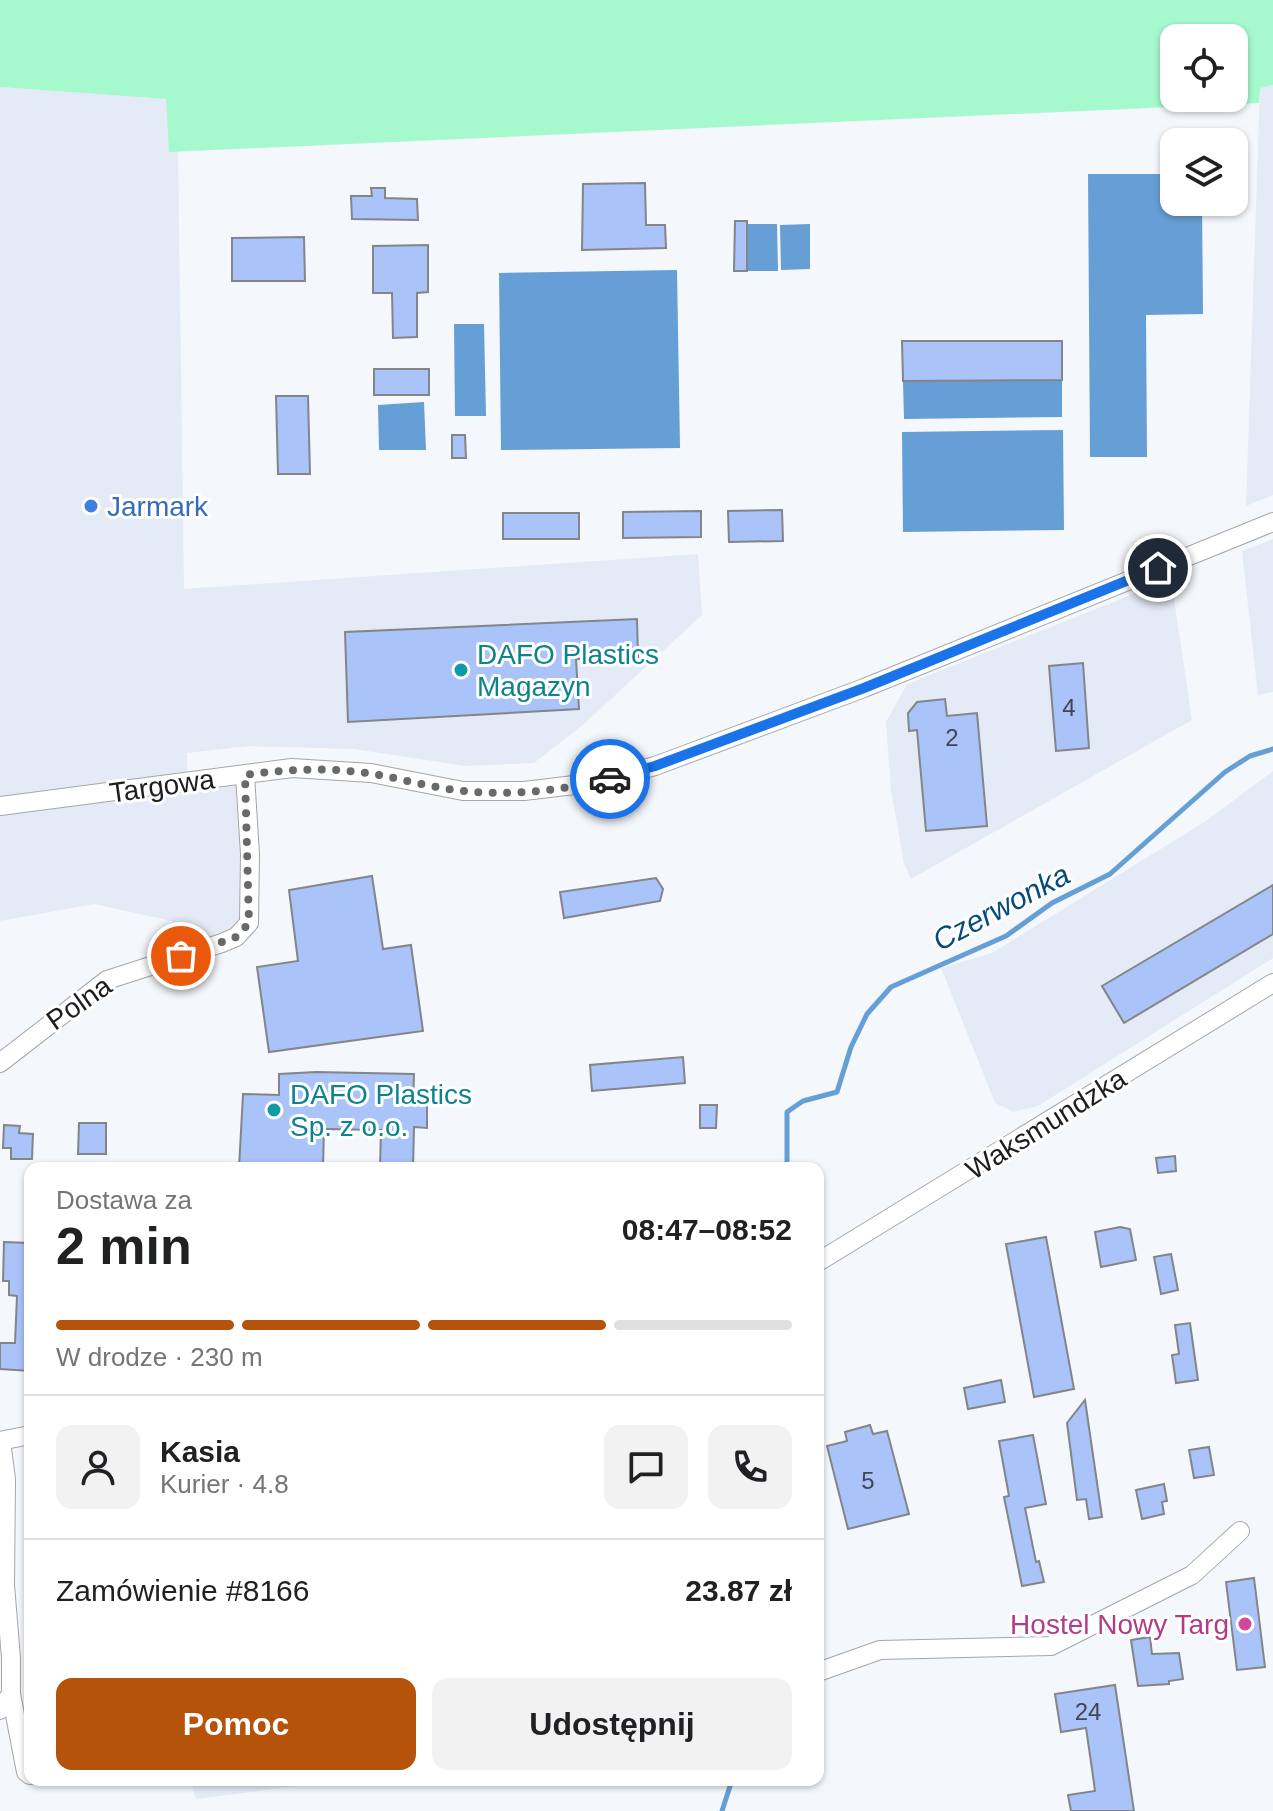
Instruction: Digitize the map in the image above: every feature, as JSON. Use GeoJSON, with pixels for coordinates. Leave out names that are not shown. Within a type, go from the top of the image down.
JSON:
{"type":"FeatureCollection","features":[{"type":"Feature","properties":{"kind":"street","name":"Targowa"},"geometry":{"type":"LineString","coordinates":[[0,806],[292,768],[371,773],[463,791],[562,788],[655,766],[864,688],[1273,522]]}},
{"type":"Feature","properties":{"kind":"street","name":"Polna"},"geometry":{"type":"LineString","coordinates":[[0,1063],[107,980],[222,943],[236,937],[249,923],[245,775]]}},
{"type":"Feature","properties":{"kind":"street","name":"Waksmundzka"},"geometry":{"type":"LineString","coordinates":[[824,1258],[1273,983]]}},
{"type":"Feature","properties":{"kind":"street"},"geometry":{"type":"LineString","coordinates":[[24,1436],[1,1441],[6,1479],[5,1585],[11,1694],[24,1762]]}},
{"type":"Feature","properties":{"kind":"street"},"geometry":{"type":"LineString","coordinates":[[824,1670],[880,1650],[1051,1646],[1192,1575],[1240,1531]]}},
{"type":"Feature","properties":{"kind":"street"},"geometry":{"type":"LineString","coordinates":[[0,1710],[11,1694]]}},
{"type":"Feature","properties":{"kind":"shaded area"},"geometry":{"type":"Polygon","coordinates":[[[1273,85],[1273,495],[1246,506],[1260,87],[1273,85]]]}},
{"type":"Feature","properties":{"kind":"shaded area"},"geometry":{"type":"Polygon","coordinates":[[[0,87],[167,99],[169,151],[178,151],[184,589],[698,554],[702,615],[584,724],[534,763],[465,766],[354,749],[249,746],[187,753],[188,794],[236,785],[246,902],[243,926],[176,951],[172,921],[94,904],[0,921],[0,87]]]}},
{"type":"Feature","properties":{"kind":"shaded area"},"geometry":{"type":"Polygon","coordinates":[[[1273,539],[1273,692],[1258,695],[1242,551],[1273,539]]]}},
{"type":"Feature","properties":{"kind":"shaded area"},"geometry":{"type":"Polygon","coordinates":[[[1171,579],[1192,720],[911,879],[904,864],[891,790],[886,722],[907,684],[1171,579]]]}},
{"type":"Feature","properties":{"kind":"shaded area"},"geometry":{"type":"Polygon","coordinates":[[[1273,771],[1273,958],[1038,1106],[1013,1112],[995,1103],[941,968],[992,953],[1206,821],[1273,771]]]}},
{"type":"Feature","properties":{"kind":"shaded area"},"geometry":{"type":"Polygon","coordinates":[[[192,1786],[298,1786],[196,1799],[192,1786]]]}},
{"type":"Feature","properties":{"kind":"green space"},"geometry":{"type":"Polygon","coordinates":[[[0,0],[1273,0],[1273,85],[1260,88],[1259,103],[1248,103],[1248,24],[1160,24],[1160,107],[169,152],[166,99],[0,87],[0,0]]]}},
{"type":"Feature","properties":{"kind":"water"},"geometry":{"type":"Polygon","coordinates":[[[1088,174],[1160,174],[1160,216],[1202,216],[1203,314],[1146,315],[1147,457],[1090,457],[1088,174]]]}},
{"type":"Feature","properties":{"kind":"water"},"geometry":{"type":"Polygon","coordinates":[[[747,224],[777,224],[778,271],[747,271],[747,224]]]}},
{"type":"Feature","properties":{"kind":"water"},"geometry":{"type":"Polygon","coordinates":[[[810,224],[810,269],[781,270],[780,225],[810,224]]]}},
{"type":"Feature","properties":{"kind":"water"},"geometry":{"type":"Polygon","coordinates":[[[677,270],[680,448],[501,450],[499,273],[677,270]]]}},
{"type":"Feature","properties":{"kind":"water"},"geometry":{"type":"Polygon","coordinates":[[[454,324],[484,324],[486,416],[455,416],[454,324]]]}},
{"type":"Feature","properties":{"kind":"water"},"geometry":{"type":"Polygon","coordinates":[[[1062,380],[1062,417],[904,419],[903,381],[1062,380]]]}},
{"type":"Feature","properties":{"kind":"water"},"geometry":{"type":"Polygon","coordinates":[[[424,402],[426,450],[379,450],[378,405],[424,402]]]}},
{"type":"Feature","properties":{"kind":"water"},"geometry":{"type":"Polygon","coordinates":[[[1063,430],[1064,530],[903,532],[902,432],[1063,430]]]}},
{"type":"Feature","properties":{"kind":"building"},"geometry":{"type":"Polygon","coordinates":[[[645,183],[646,225],[665,225],[666,248],[582,250],[583,184],[645,183]]]}},
{"type":"Feature","properties":{"kind":"building"},"geometry":{"type":"Polygon","coordinates":[[[371,188],[385,188],[385,198],[417,199],[418,220],[352,219],[351,196],[372,196],[371,188]]]}},
{"type":"Feature","properties":{"kind":"building"},"geometry":{"type":"Polygon","coordinates":[[[735,221],[747,221],[747,271],[734,271],[735,221]]]}},
{"type":"Feature","properties":{"kind":"building"},"geometry":{"type":"Polygon","coordinates":[[[304,237],[305,281],[232,281],[232,238],[304,237]]]}},
{"type":"Feature","properties":{"kind":"building"},"geometry":{"type":"Polygon","coordinates":[[[428,245],[428,292],[417,293],[417,337],[393,338],[392,293],[373,293],[373,246],[428,245]]]}},
{"type":"Feature","properties":{"kind":"building"},"geometry":{"type":"Polygon","coordinates":[[[902,341],[1062,341],[1062,380],[903,381],[902,341]]]}},
{"type":"Feature","properties":{"kind":"building"},"geometry":{"type":"Polygon","coordinates":[[[374,369],[429,369],[429,395],[374,395],[374,369]]]}},
{"type":"Feature","properties":{"kind":"building"},"geometry":{"type":"Polygon","coordinates":[[[276,396],[308,396],[310,474],[278,474],[276,396]]]}},
{"type":"Feature","properties":{"kind":"building"},"geometry":{"type":"Polygon","coordinates":[[[452,435],[465,435],[466,458],[452,458],[452,435]]]}},
{"type":"Feature","properties":{"kind":"building"},"geometry":{"type":"Polygon","coordinates":[[[782,510],[783,541],[729,542],[728,511],[782,510]]]}},
{"type":"Feature","properties":{"kind":"building"},"geometry":{"type":"Polygon","coordinates":[[[701,511],[701,537],[623,538],[623,512],[701,511]]]}},
{"type":"Feature","properties":{"kind":"building"},"geometry":{"type":"Polygon","coordinates":[[[503,513],[579,513],[579,539],[503,539],[503,513]]]}},
{"type":"Feature","properties":{"kind":"building","name":"DAFO Plastics Magazyn"},"geometry":{"type":"Polygon","coordinates":[[[637,619],[638,657],[576,659],[579,709],[348,722],[345,632],[637,619]]]}},
{"type":"Feature","properties":{"kind":"building"},"geometry":{"type":"Polygon","coordinates":[[[1083,663],[1089,748],[1056,751],[1049,666],[1083,663]]]}},
{"type":"Feature","properties":{"kind":"building"},"geometry":{"type":"Polygon","coordinates":[[[945,699],[947,716],[977,713],[987,826],[926,831],[917,730],[909,731],[908,713],[917,702],[945,699]]]}},
{"type":"Feature","properties":{"kind":"building"},"geometry":{"type":"Polygon","coordinates":[[[372,876],[383,949],[411,945],[423,1031],[269,1052],[257,967],[298,961],[289,890],[372,876]]]}},
{"type":"Feature","properties":{"kind":"building"},"geometry":{"type":"Polygon","coordinates":[[[656,878],[663,889],[660,901],[564,918],[560,892],[656,878]]]}},
{"type":"Feature","properties":{"kind":"building"},"geometry":{"type":"Polygon","coordinates":[[[1273,885],[1273,934],[1124,1023],[1102,986],[1273,885]]]}},
{"type":"Feature","properties":{"kind":"building"},"geometry":{"type":"Polygon","coordinates":[[[683,1057],[685,1083],[592,1091],[590,1065],[683,1057]]]}},
{"type":"Feature","properties":{"kind":"building"},"geometry":{"type":"Polygon","coordinates":[[[279,1074],[414,1074],[413,1103],[427,1103],[427,1128],[414,1127],[413,1162],[380,1162],[381,1130],[324,1129],[323,1162],[239,1162],[243,1094],[279,1095],[279,1074]]]}},
{"type":"Feature","properties":{"kind":"building"},"geometry":{"type":"Polygon","coordinates":[[[700,1105],[717,1105],[716,1128],[700,1128],[700,1105]]]}},
{"type":"Feature","properties":{"kind":"building"},"geometry":{"type":"Polygon","coordinates":[[[79,1123],[106,1123],[106,1154],[78,1154],[79,1123]]]}},
{"type":"Feature","properties":{"kind":"building"},"geometry":{"type":"Polygon","coordinates":[[[4,1125],[20,1126],[19,1133],[33,1134],[32,1159],[11,1159],[11,1148],[3,1148],[4,1125]]]}},
{"type":"Feature","properties":{"kind":"building"},"geometry":{"type":"Polygon","coordinates":[[[1175,1156],[1176,1171],[1158,1173],[1156,1158],[1175,1156]]]}},
{"type":"Feature","properties":{"kind":"building"},"geometry":{"type":"Polygon","coordinates":[[[1120,1227],[1130,1229],[1136,1260],[1101,1267],[1095,1232],[1120,1227]]]}},
{"type":"Feature","properties":{"kind":"building"},"geometry":{"type":"Polygon","coordinates":[[[1046,1237],[1074,1389],[1034,1397],[1006,1244],[1046,1237]]]}},
{"type":"Feature","properties":{"kind":"building"},"geometry":{"type":"Polygon","coordinates":[[[4,1242],[24,1243],[24,1371],[0,1369],[0,1343],[15,1343],[17,1296],[9,1295],[9,1281],[3,1281],[4,1242]]]}},
{"type":"Feature","properties":{"kind":"building"},"geometry":{"type":"Polygon","coordinates":[[[1171,1254],[1178,1290],[1161,1294],[1154,1257],[1171,1254]]]}},
{"type":"Feature","properties":{"kind":"building"},"geometry":{"type":"Polygon","coordinates":[[[1190,1323],[1198,1380],[1176,1383],[1172,1355],[1179,1354],[1175,1325],[1190,1323]]]}},
{"type":"Feature","properties":{"kind":"building"},"geometry":{"type":"Polygon","coordinates":[[[1001,1380],[1005,1402],[968,1409],[964,1388],[1001,1380]]]}},
{"type":"Feature","properties":{"kind":"building"},"geometry":{"type":"Polygon","coordinates":[[[1085,1400],[1102,1517],[1089,1519],[1086,1499],[1077,1500],[1067,1423],[1085,1400]]]}},
{"type":"Feature","properties":{"kind":"building"},"geometry":{"type":"Polygon","coordinates":[[[870,1425],[873,1434],[887,1431],[909,1514],[848,1529],[827,1446],[847,1441],[845,1432],[870,1425]]]}},
{"type":"Feature","properties":{"kind":"building"},"geometry":{"type":"Polygon","coordinates":[[[1033,1435],[1046,1504],[1025,1508],[1036,1562],[1039,1561],[1044,1582],[1022,1586],[1004,1497],[1009,1496],[999,1441],[1033,1435]]]}},
{"type":"Feature","properties":{"kind":"building"},"geometry":{"type":"Polygon","coordinates":[[[1209,1447],[1214,1475],[1194,1478],[1189,1450],[1209,1447]]]}},
{"type":"Feature","properties":{"kind":"building"},"geometry":{"type":"Polygon","coordinates":[[[1164,1484],[1167,1501],[1162,1502],[1164,1514],[1142,1519],[1136,1490],[1164,1484]]]}},
{"type":"Feature","properties":{"kind":"building","name":"Hostel Nowy Targ"},"geometry":{"type":"Polygon","coordinates":[[[1254,1578],[1265,1667],[1237,1670],[1226,1582],[1254,1578]]]}},
{"type":"Feature","properties":{"kind":"building"},"geometry":{"type":"Polygon","coordinates":[[[1150,1637],[1152,1654],[1179,1653],[1183,1679],[1169,1681],[1169,1684],[1138,1686],[1131,1640],[1150,1637]]]}},
{"type":"Feature","properties":{"kind":"building"},"geometry":{"type":"Polygon","coordinates":[[[1115,1685],[1134,1811],[1071,1811],[1068,1795],[1095,1791],[1092,1769],[1086,1728],[1061,1732],[1055,1694],[1115,1685]]]}},
{"type":"Feature","properties":{"kind":"waterway","name":"Czerwonka"},"geometry":{"type":"LineString","coordinates":[[787,1162],[787,1112],[803,1101],[837,1092],[851,1047],[867,1014],[891,987],[1006,936],[1052,903],[1110,874],[1225,772],[1250,756],[1273,749]]}},
{"type":"Feature","properties":{"kind":"waterway","name":"Czerwonka"},"geometry":{"type":"LineString","coordinates":[[722,1811],[730,1786]]}},
{"type":"Feature","properties":{"kind":"way so far"},"geometry":{"type":"LineString","coordinates":[[181,956],[236,937],[249,923],[250,854],[245,775],[292,768],[371,773],[463,791],[493,792],[562,788],[610,779]]}},
{"type":"Feature","properties":{"kind":"place","name":"Jarmark"},"geometry":{"type":"Point","coordinates":[91,506]}},
{"type":"Feature","properties":{"kind":"place","name":"DAFO Plastics Magazyn"},"geometry":{"type":"Point","coordinates":[461,670]}},
{"type":"Feature","properties":{"kind":"place","name":"DAFO Plastics Sp. z o.o."},"geometry":{"type":"Point","coordinates":[274,1110]}},
{"type":"Feature","properties":{"kind":"place","name":"Hostel Nowy Targ"},"geometry":{"type":"Point","coordinates":[1245,1624]}},
{"type":"Feature","properties":{"kind":"route"},"geometry":{"type":"LineString","coordinates":[[610,779],[655,766],[864,688],[1158,568]]}}]}
